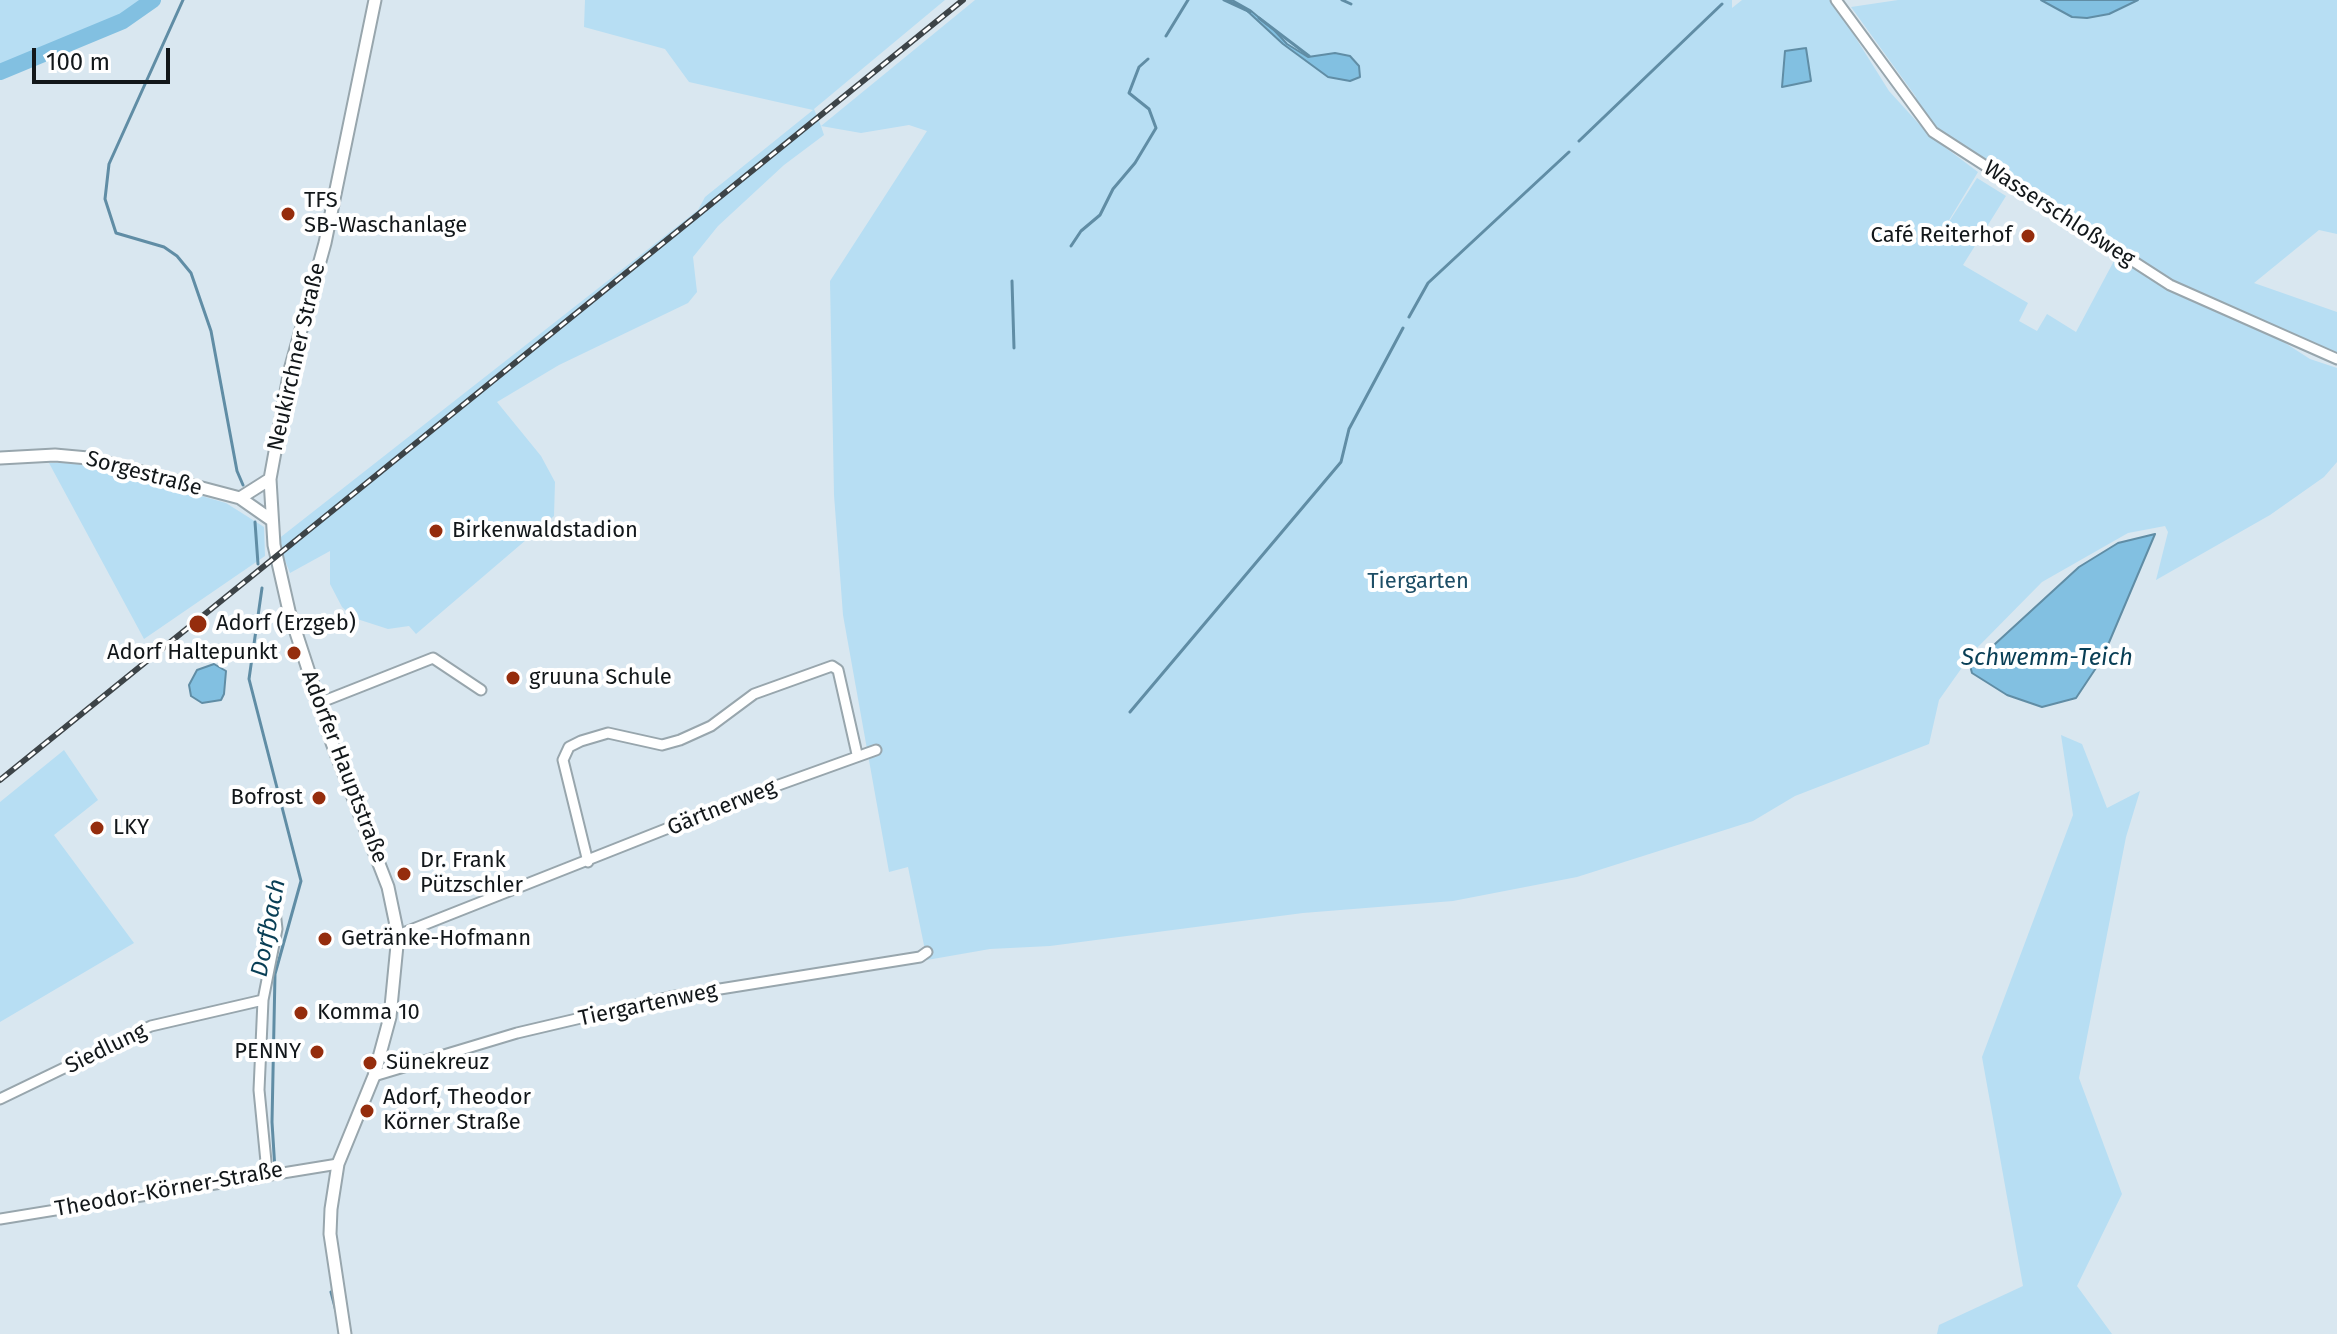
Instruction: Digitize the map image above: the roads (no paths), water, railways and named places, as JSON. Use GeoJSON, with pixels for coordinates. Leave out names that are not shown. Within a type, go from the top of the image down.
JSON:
{"type":"FeatureCollection","features":[{"type":"Feature","properties":{"kind":"street","name":"Neukirchner Straße"},"geometry":{"type":"LineString","coordinates":[[270,479],[290,370],[325,243],[375,0]]}},
{"type":"Feature","properties":{"kind":"street","name":"Wasserschloßweg"},"geometry":{"type":"LineString","coordinates":[[1836,0],[1933,132],[2170,285],[2337,359]]}},
{"type":"Feature","properties":{"kind":"street","name":"Sorgestraße"},"geometry":{"type":"LineString","coordinates":[[0,458],[88,458],[240,498],[270,519]]}},
{"type":"Feature","properties":{"kind":"street"},"geometry":{"type":"LineString","coordinates":[[240,498],[270,479]]}},
{"type":"Feature","properties":{"kind":"street","name":"Adorfer Hauptstraße"},"geometry":{"type":"LineString","coordinates":[[270,479],[270,519],[282,583],[319,703],[380,864],[398,935],[390,1017],[374,1076],[338,1164],[330,1234],[345,1334]]}},
{"type":"Feature","properties":{"kind":"street"},"geometry":{"type":"LineString","coordinates":[[319,703],[433,658],[481,690]]}},
{"type":"Feature","properties":{"kind":"street"},"geometry":{"type":"LineString","coordinates":[[588,862],[563,760],[569,747],[581,741],[608,733],[662,745],[680,740],[711,726],[754,694],[832,666],[838,670],[857,754]]}},
{"type":"Feature","properties":{"kind":"street","name":"Gärtnerweg"},"geometry":{"type":"LineString","coordinates":[[398,935],[857,754],[876,750]]}},
{"type":"Feature","properties":{"kind":"street"},"geometry":{"type":"LineString","coordinates":[[267,1172],[259,1090],[263,1000],[277,929],[275,911]]}},
{"type":"Feature","properties":{"kind":"street","name":"Tiergartenweg"},"geometry":{"type":"LineString","coordinates":[[374,1076],[517,1033],[658,1000],[920,957],[927,952]]}},
{"type":"Feature","properties":{"kind":"street","name":"Siedlung"},"geometry":{"type":"LineString","coordinates":[[0,1099],[151,1026],[263,1000]]}},
{"type":"Feature","properties":{"kind":"street","name":"Theodor-Körner-Straße"},"geometry":{"type":"LineString","coordinates":[[0,1219],[267,1172],[338,1164]]}},
{"type":"Feature","properties":{"kind":"water"},"geometry":{"type":"Polygon","coordinates":[[[1227,0],[1250,10],[1287,44],[1308,57],[1335,53],[1350,56],[1359,66],[1360,77],[1350,81],[1328,77],[1283,44],[1244,8],[1227,0]]]}},
{"type":"Feature","properties":{"kind":"water"},"geometry":{"type":"Polygon","coordinates":[[[2041,0],[2138,0],[2109,14],[2087,18],[2072,17],[2041,0]]]}},
{"type":"Feature","properties":{"kind":"water"},"geometry":{"type":"Polygon","coordinates":[[[1806,48],[1811,81],[1782,87],[1785,51],[1806,48]]]}},
{"type":"Feature","properties":{"kind":"water","name":"Schwemm-Teich"},"geometry":{"type":"Polygon","coordinates":[[[2155,534],[2102,659],[2076,698],[2042,707],[2007,695],[1972,673],[1969,662],[1995,644],[2079,567],[2118,543],[2155,534]]]}},
{"type":"Feature","properties":{"kind":"water"},"geometry":{"type":"Polygon","coordinates":[[[214,664],[226,671],[224,694],[221,700],[202,703],[191,696],[189,685],[197,670],[214,664]]]}},
{"type":"Feature","properties":{"kind":"waterway"},"geometry":{"type":"LineString","coordinates":[[0,72],[123,21],[153,0]]}},
{"type":"Feature","properties":{"kind":"waterway","name":"Dorfbach"},"geometry":{"type":"LineString","coordinates":[[183,0],[109,164],[105,199],[116,233],[164,247],[177,256],[191,273],[211,331],[237,471],[243,485]]}},
{"type":"Feature","properties":{"kind":"waterway"},"geometry":{"type":"LineString","coordinates":[[1166,36],[1188,0]]}},
{"type":"Feature","properties":{"kind":"waterway"},"geometry":{"type":"LineString","coordinates":[[1224,0],[1250,12]]}},
{"type":"Feature","properties":{"kind":"waterway"},"geometry":{"type":"LineString","coordinates":[[1342,0],[1351,4]]}},
{"type":"Feature","properties":{"kind":"waterway"},"geometry":{"type":"LineString","coordinates":[[1579,141],[1722,4]]}},
{"type":"Feature","properties":{"kind":"waterway"},"geometry":{"type":"LineString","coordinates":[[1259,18],[1309,56]]}},
{"type":"Feature","properties":{"kind":"waterway"},"geometry":{"type":"LineString","coordinates":[[1071,246],[1081,231],[1100,215],[1113,189],[1135,163],[1156,128],[1149,109],[1129,93],[1139,67],[1148,59]]}},
{"type":"Feature","properties":{"kind":"waterway"},"geometry":{"type":"LineString","coordinates":[[1409,317],[1428,283],[1569,152]]}},
{"type":"Feature","properties":{"kind":"waterway"},"geometry":{"type":"LineString","coordinates":[[1012,281],[1014,348]]}},
{"type":"Feature","properties":{"kind":"waterway"},"geometry":{"type":"LineString","coordinates":[[1130,712],[1341,462],[1349,429],[1403,328]]}},
{"type":"Feature","properties":{"kind":"waterway","name":"Dorfbach"},"geometry":{"type":"LineString","coordinates":[[255,522],[258,564]]}},
{"type":"Feature","properties":{"kind":"waterway","name":"Dorfbach"},"geometry":{"type":"LineString","coordinates":[[262,588],[249,679],[301,881],[275,974],[272,1122],[275,1170]]}},
{"type":"Feature","properties":{"kind":"waterway","name":"Dorfbach"},"geometry":{"type":"LineString","coordinates":[[331,1292],[336,1311]]}},
{"type":"Feature","properties":{"kind":"railway"},"geometry":{"type":"LineString","coordinates":[[0,780],[963,0]]}},
{"type":"Feature","properties":{"kind":"place","name":"TFS SB-Waschanlage"},"geometry":{"type":"Point","coordinates":[288,214]}},
{"type":"Feature","properties":{"kind":"place","name":"Café Reiterhof"},"geometry":{"type":"Point","coordinates":[2028,236]}},
{"type":"Feature","properties":{"kind":"place","name":"Birkenwaldstadion"},"geometry":{"type":"Point","coordinates":[436,531]}},
{"type":"Feature","properties":{"kind":"place","name":"Adorf (Erzgeb)"},"geometry":{"type":"Point","coordinates":[198,624]}},
{"type":"Feature","properties":{"kind":"place","name":"Adorf Haltepunkt"},"geometry":{"type":"Point","coordinates":[294,653]}},
{"type":"Feature","properties":{"kind":"place","name":"gruuna Schule"},"geometry":{"type":"Point","coordinates":[513,678]}},
{"type":"Feature","properties":{"kind":"place","name":"Bofrost"},"geometry":{"type":"Point","coordinates":[319,798]}},
{"type":"Feature","properties":{"kind":"place","name":"LKY"},"geometry":{"type":"Point","coordinates":[97,828]}},
{"type":"Feature","properties":{"kind":"place","name":"Dr. Frank Pützschler"},"geometry":{"type":"Point","coordinates":[404,874]}},
{"type":"Feature","properties":{"kind":"place","name":"Getränke-Hofmann"},"geometry":{"type":"Point","coordinates":[325,939]}},
{"type":"Feature","properties":{"kind":"place","name":"Komma 10"},"geometry":{"type":"Point","coordinates":[301,1013]}},
{"type":"Feature","properties":{"kind":"place","name":"PENNY"},"geometry":{"type":"Point","coordinates":[317,1052]}},
{"type":"Feature","properties":{"kind":"place","name":"Sünekreuz"},"geometry":{"type":"Point","coordinates":[370,1063]}},
{"type":"Feature","properties":{"kind":"place","name":"Adorf, Theodor Körner Straße"},"geometry":{"type":"Point","coordinates":[367,1111]}},
{"type":"Feature","properties":{"kind":"park label","name":"Tiergarten"},"geometry":{"type":"Point","coordinates":[1418,582]}}]}
